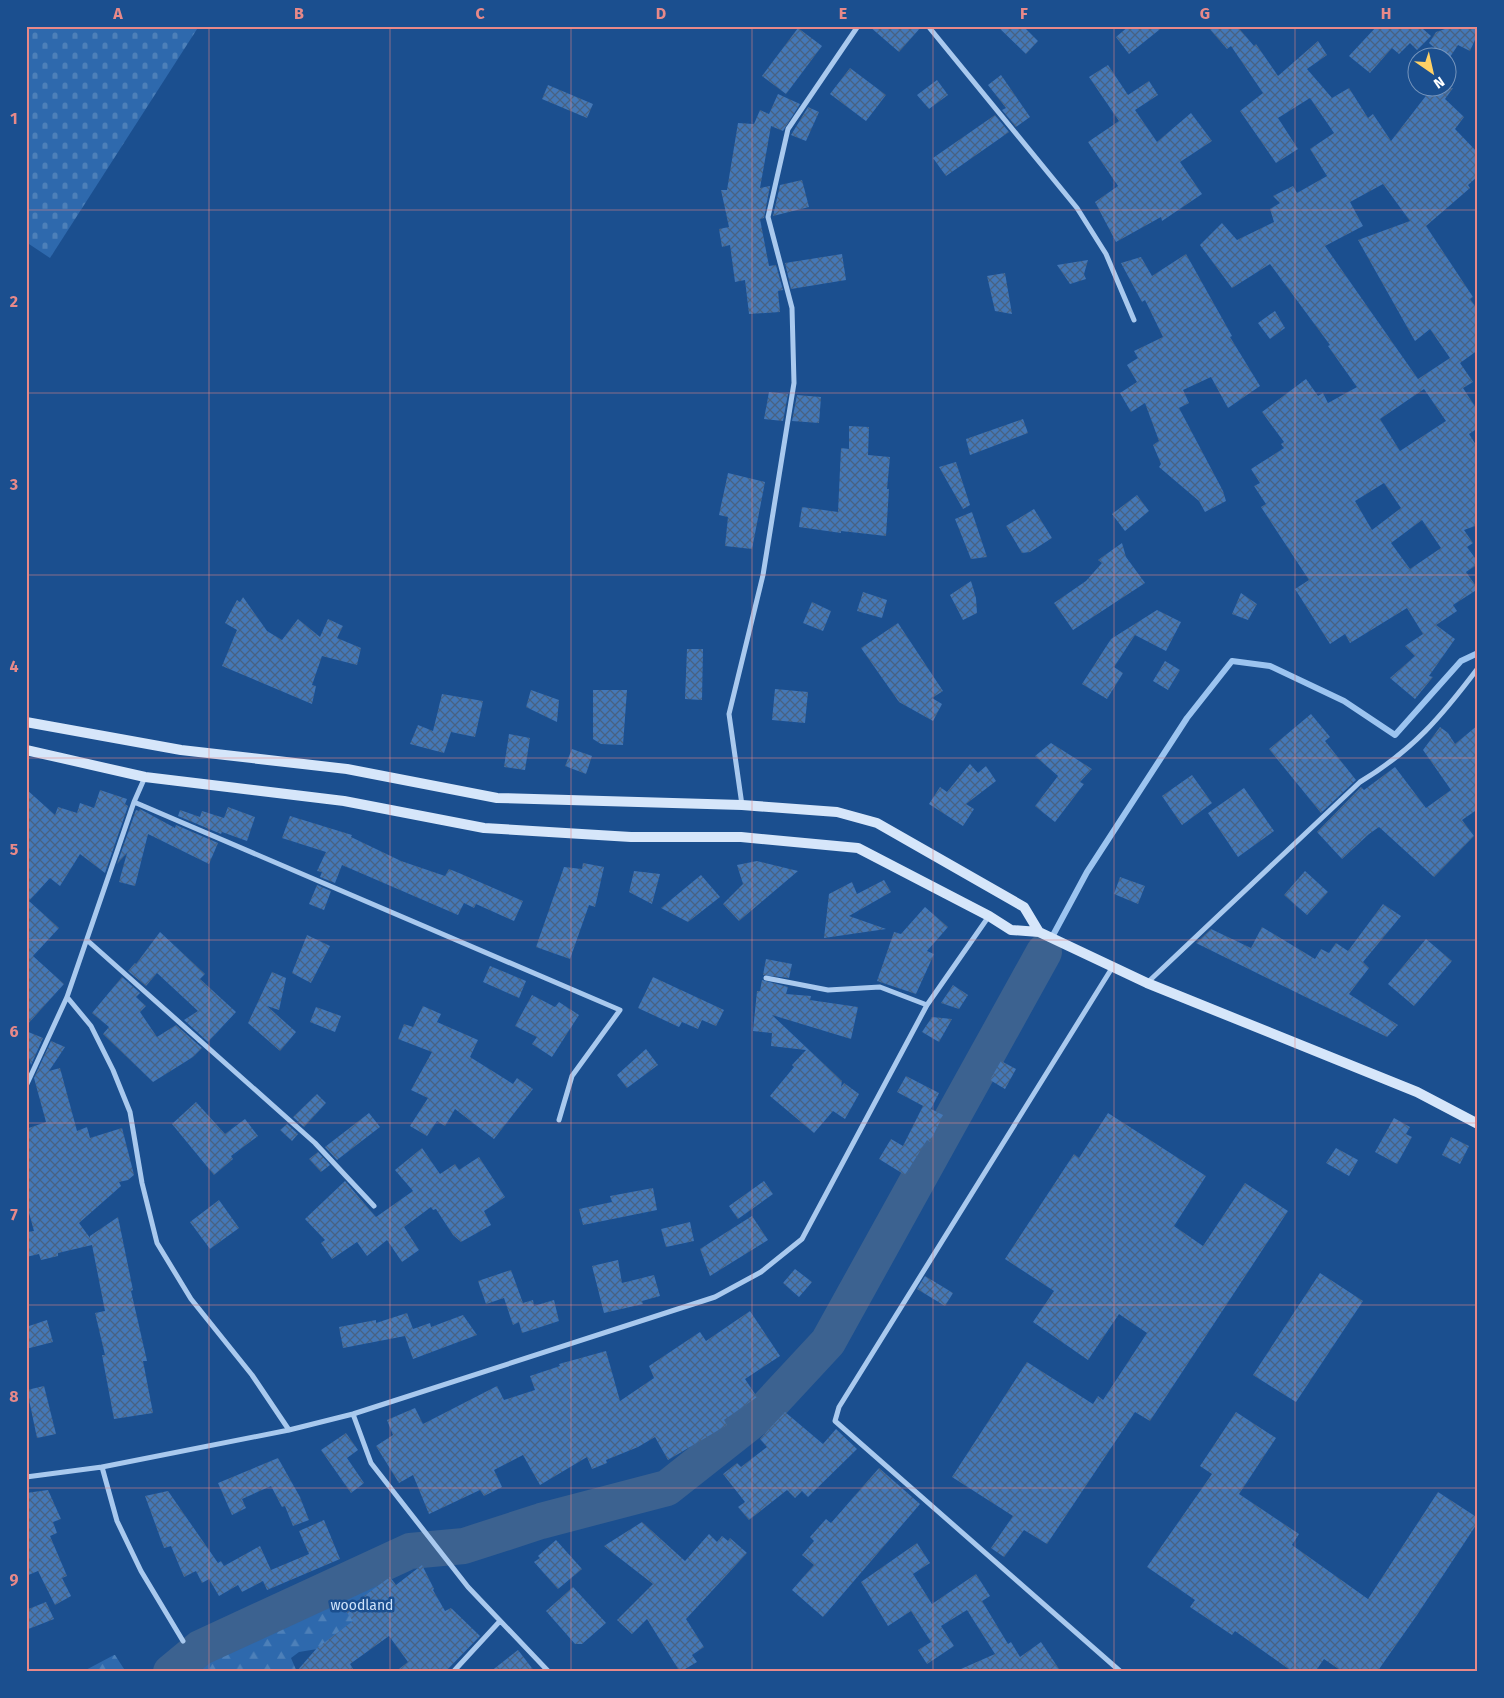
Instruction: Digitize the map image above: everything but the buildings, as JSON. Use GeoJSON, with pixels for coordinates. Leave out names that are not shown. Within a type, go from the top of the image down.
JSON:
{"type":"FeatureCollection","features":[{"type":"Feature","properties":{"kind":"main road"},"geometry":{"type":"LineString","coordinates":[[26,722],[181,750],[347,769],[497,798],[742,805],[837,812],[877,823],[1024,907],[1039,932]]}},
{"type":"Feature","properties":{"kind":"main road"},"geometry":{"type":"LineString","coordinates":[[26,750],[145,777],[344,801],[484,828],[631,837],[741,837],[858,848],[989,916],[1011,930],[1039,932],[1147,983],[1417,1092],[1478,1124]]}},
{"type":"Feature","properties":{"kind":"street"},"geometry":{"type":"LineString","coordinates":[[742,805],[729,714],[763,575],[794,383],[792,308],[768,217],[788,129],[858,26]]}},
{"type":"Feature","properties":{"kind":"street"},"geometry":{"type":"LineString","coordinates":[[928,26],[1078,208],[1106,254],[1134,320]]}},
{"type":"Feature","properties":{"kind":"street"},"geometry":{"type":"LineString","coordinates":[[1147,983],[1360,782],[1391,763],[1442,716],[1478,668]]}},
{"type":"Feature","properties":{"kind":"street"},"geometry":{"type":"LineString","coordinates":[[26,1086],[67,997],[88,941],[134,802],[145,777]]}},
{"type":"Feature","properties":{"kind":"street"},"geometry":{"type":"LineString","coordinates":[[134,802],[620,1010],[572,1076],[559,1120]]}},
{"type":"Feature","properties":{"kind":"street"},"geometry":{"type":"LineString","coordinates":[[26,1477],[102,1467],[290,1430],[354,1414],[715,1297],[761,1272],[802,1239],[927,1004],[989,916]]}},
{"type":"Feature","properties":{"kind":"street"},"geometry":{"type":"LineString","coordinates":[[88,941],[315,1143],[374,1206]]}},
{"type":"Feature","properties":{"kind":"street"},"geometry":{"type":"LineString","coordinates":[[1112,968],[839,1407],[835,1421],[1122,1672]]}},
{"type":"Feature","properties":{"kind":"street"},"geometry":{"type":"LineString","coordinates":[[766,978],[828,990],[880,987],[927,1004]]}},
{"type":"Feature","properties":{"kind":"street"},"geometry":{"type":"LineString","coordinates":[[67,997],[91,1026],[113,1070],[130,1112],[142,1183],[157,1243],[191,1299],[252,1375],[290,1430]]}},
{"type":"Feature","properties":{"kind":"street"},"geometry":{"type":"LineString","coordinates":[[354,1414],[371,1463],[468,1588],[549,1672]]}},
{"type":"Feature","properties":{"kind":"street"},"geometry":{"type":"LineString","coordinates":[[102,1467],[117,1521],[140,1571],[183,1641]]}},
{"type":"Feature","properties":{"kind":"street"},"geometry":{"type":"LineString","coordinates":[[453,1672],[500,1621]]}},
{"type":"Feature","properties":{"kind":"green space"},"geometry":{"type":"Polygon","coordinates":[[[26,26],[199,26],[50,258],[26,242],[26,26]]]}},
{"type":"Feature","properties":{"kind":"green space","name":"woodland"},"geometry":{"type":"Polygon","coordinates":[[[369,1573],[394,1592],[317,1649],[299,1652],[291,1658],[297,1672],[185,1672],[238,1641],[246,1631],[312,1607],[333,1588],[369,1573]]]}},
{"type":"Feature","properties":{"kind":"green space"},"geometry":{"type":"Polygon","coordinates":[[[114,1655],[126,1672],[82,1672],[114,1655]]]}},
{"type":"Feature","properties":{"kind":"waterway"},"geometry":{"type":"LineString","coordinates":[[1044,952],[1087,872],[1187,718],[1232,661],[1270,666],[1344,701],[1395,735],[1461,661],[1478,653]]}},
{"type":"Feature","properties":{"kind":"waterway"},"geometry":{"type":"LineString","coordinates":[[171,1672],[200,1648],[410,1551],[464,1546],[541,1521],[667,1488],[763,1412],[828,1342],[1044,952]]}}]}
